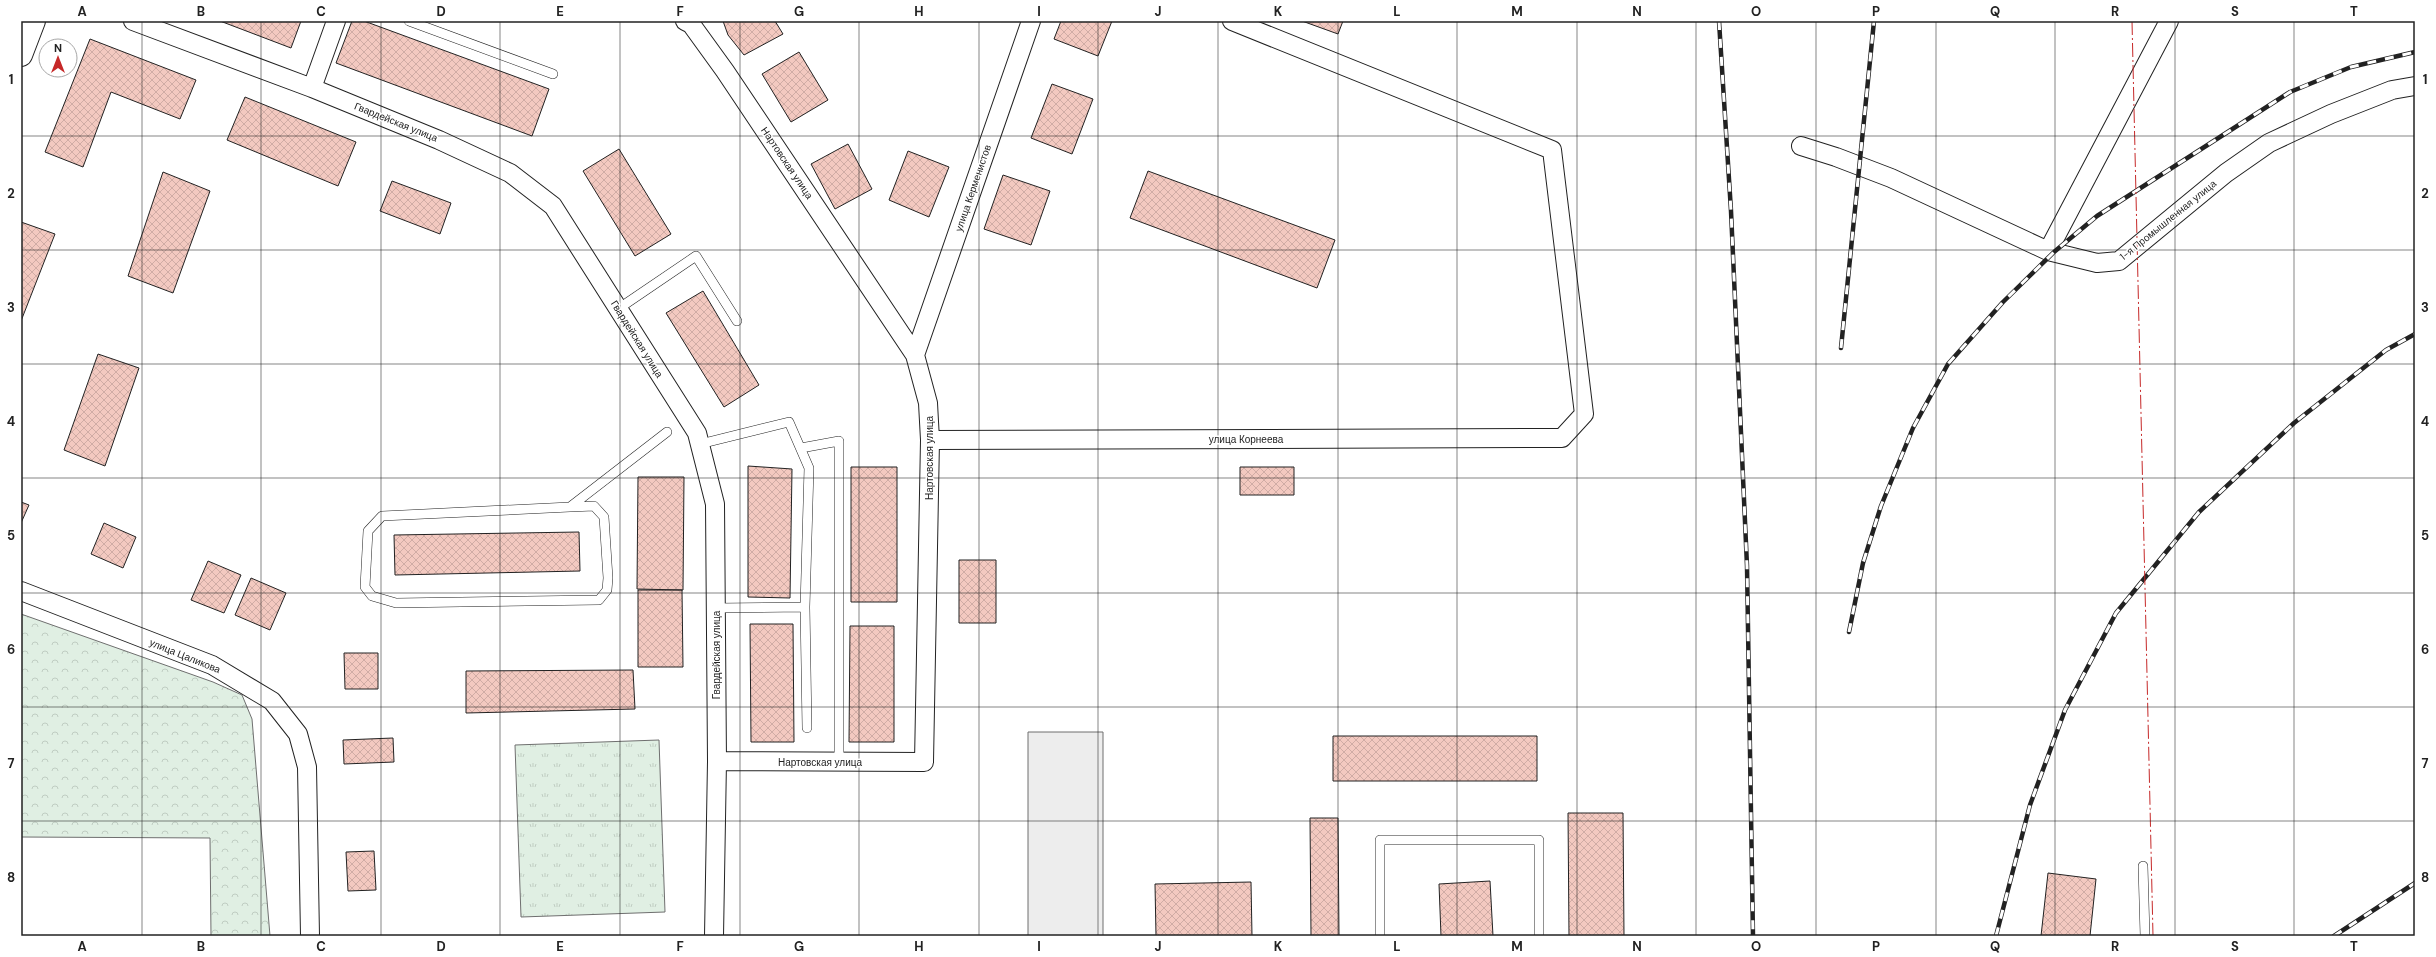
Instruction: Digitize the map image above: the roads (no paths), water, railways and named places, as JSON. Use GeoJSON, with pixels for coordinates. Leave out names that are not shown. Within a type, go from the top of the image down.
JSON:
{"type":"FeatureCollection","features":[{"type":"Feature","properties":{"kind":"street"},"geometry":{"type":"LineString","coordinates":[[21,55],[34,21]]}},
{"type":"Feature","properties":{"kind":"street","name":"Гвардейская улица"},"geometry":{"type":"LineString","coordinates":[[133,21],[312,88],[440,140],[510,173],[553,206],[697,433],[716,504],[717,761],[714,936]]}},
{"type":"Feature","properties":{"kind":"street"},"geometry":{"type":"LineString","coordinates":[[312,88],[336,21]]}},
{"type":"Feature","properties":{"kind":"street","name":"улица Керменистов"},"geometry":{"type":"LineString","coordinates":[[915,355],[1031,21]]}},
{"type":"Feature","properties":{"kind":"street","name":"улица Корнеева"},"geometry":{"type":"LineString","coordinates":[[930,440],[1562,438],[1584,414],[1552,150],[1232,21]]}},
{"type":"Feature","properties":{"kind":"street"},"geometry":{"type":"LineString","coordinates":[[2048,251],[2169,21]]}},
{"type":"Feature","properties":{"kind":"street","name":"Нартовская улица"},"geometry":{"type":"LineString","coordinates":[[689,22],[725,71],[915,355],[928,403],[930,440],[924,762],[717,761]]}},
{"type":"Feature","properties":{"kind":"street","name":"1-я Промышленная улица"},"geometry":{"type":"LineString","coordinates":[[1801,146],[1836,157],[1891,178],[2048,251],[2097,263],[2119,261],[2226,173],[2269,143],[2365,100],[2392,90],[2415,86]]}},
{"type":"Feature","properties":{"kind":"street","name":"улица Цаликова"},"geometry":{"type":"LineString","coordinates":[[21,591],[212,665],[272,701],[298,734],[307,767],[310,936]]}},
{"type":"Feature","properties":{"kind":"lane"},"geometry":{"type":"LineString","coordinates":[[409,21],[553,74]]}},
{"type":"Feature","properties":{"kind":"lane"},"geometry":{"type":"LineString","coordinates":[[618,309],[696,256],[737,321]]}},
{"type":"Feature","properties":{"kind":"lane"},"geometry":{"type":"LineString","coordinates":[[700,444],[789,422],[809,468],[805,607],[807,728]]}},
{"type":"Feature","properties":{"kind":"lane"},"geometry":{"type":"LineString","coordinates":[[570,507],[594,506],[604,517],[608,578],[607,590],[599,600],[396,603],[372,596],[366,587],[368,531],[382,516],[570,507],[667,432]]}},
{"type":"Feature","properties":{"kind":"lane"},"geometry":{"type":"LineString","coordinates":[[801,448],[839,441],[839,762]]}},
{"type":"Feature","properties":{"kind":"lane"},"geometry":{"type":"LineString","coordinates":[[716,608],[805,607]]}},
{"type":"Feature","properties":{"kind":"lane"},"geometry":{"type":"LineString","coordinates":[[1380,936],[1380,840],[1539,840],[1539,936]]}},
{"type":"Feature","properties":{"kind":"lane"},"geometry":{"type":"LineString","coordinates":[[2143,866],[2145,936]]}},
{"type":"Feature","properties":{"kind":"railway"},"geometry":{"type":"LineString","coordinates":[[1719,21],[1731,211],[1747,566],[1753,936]]}},
{"type":"Feature","properties":{"kind":"railway"},"geometry":{"type":"LineString","coordinates":[[1841,348],[1874,21]]}},
{"type":"Feature","properties":{"kind":"railway"},"geometry":{"type":"LineString","coordinates":[[1849,632],[1863,563],[1881,506],[1913,428],[1948,364],[2003,302],[2054,252],[2097,216],[2290,92],[2351,67],[2415,52]]}},
{"type":"Feature","properties":{"kind":"railway"},"geometry":{"type":"LineString","coordinates":[[1996,936],[2030,805],[2065,710],[2116,613],[2199,512],[2294,423],[2386,350],[2415,334]]}},
{"type":"Feature","properties":{"kind":"railway"},"geometry":{"type":"LineString","coordinates":[[2334,936],[2415,883]]}}]}
